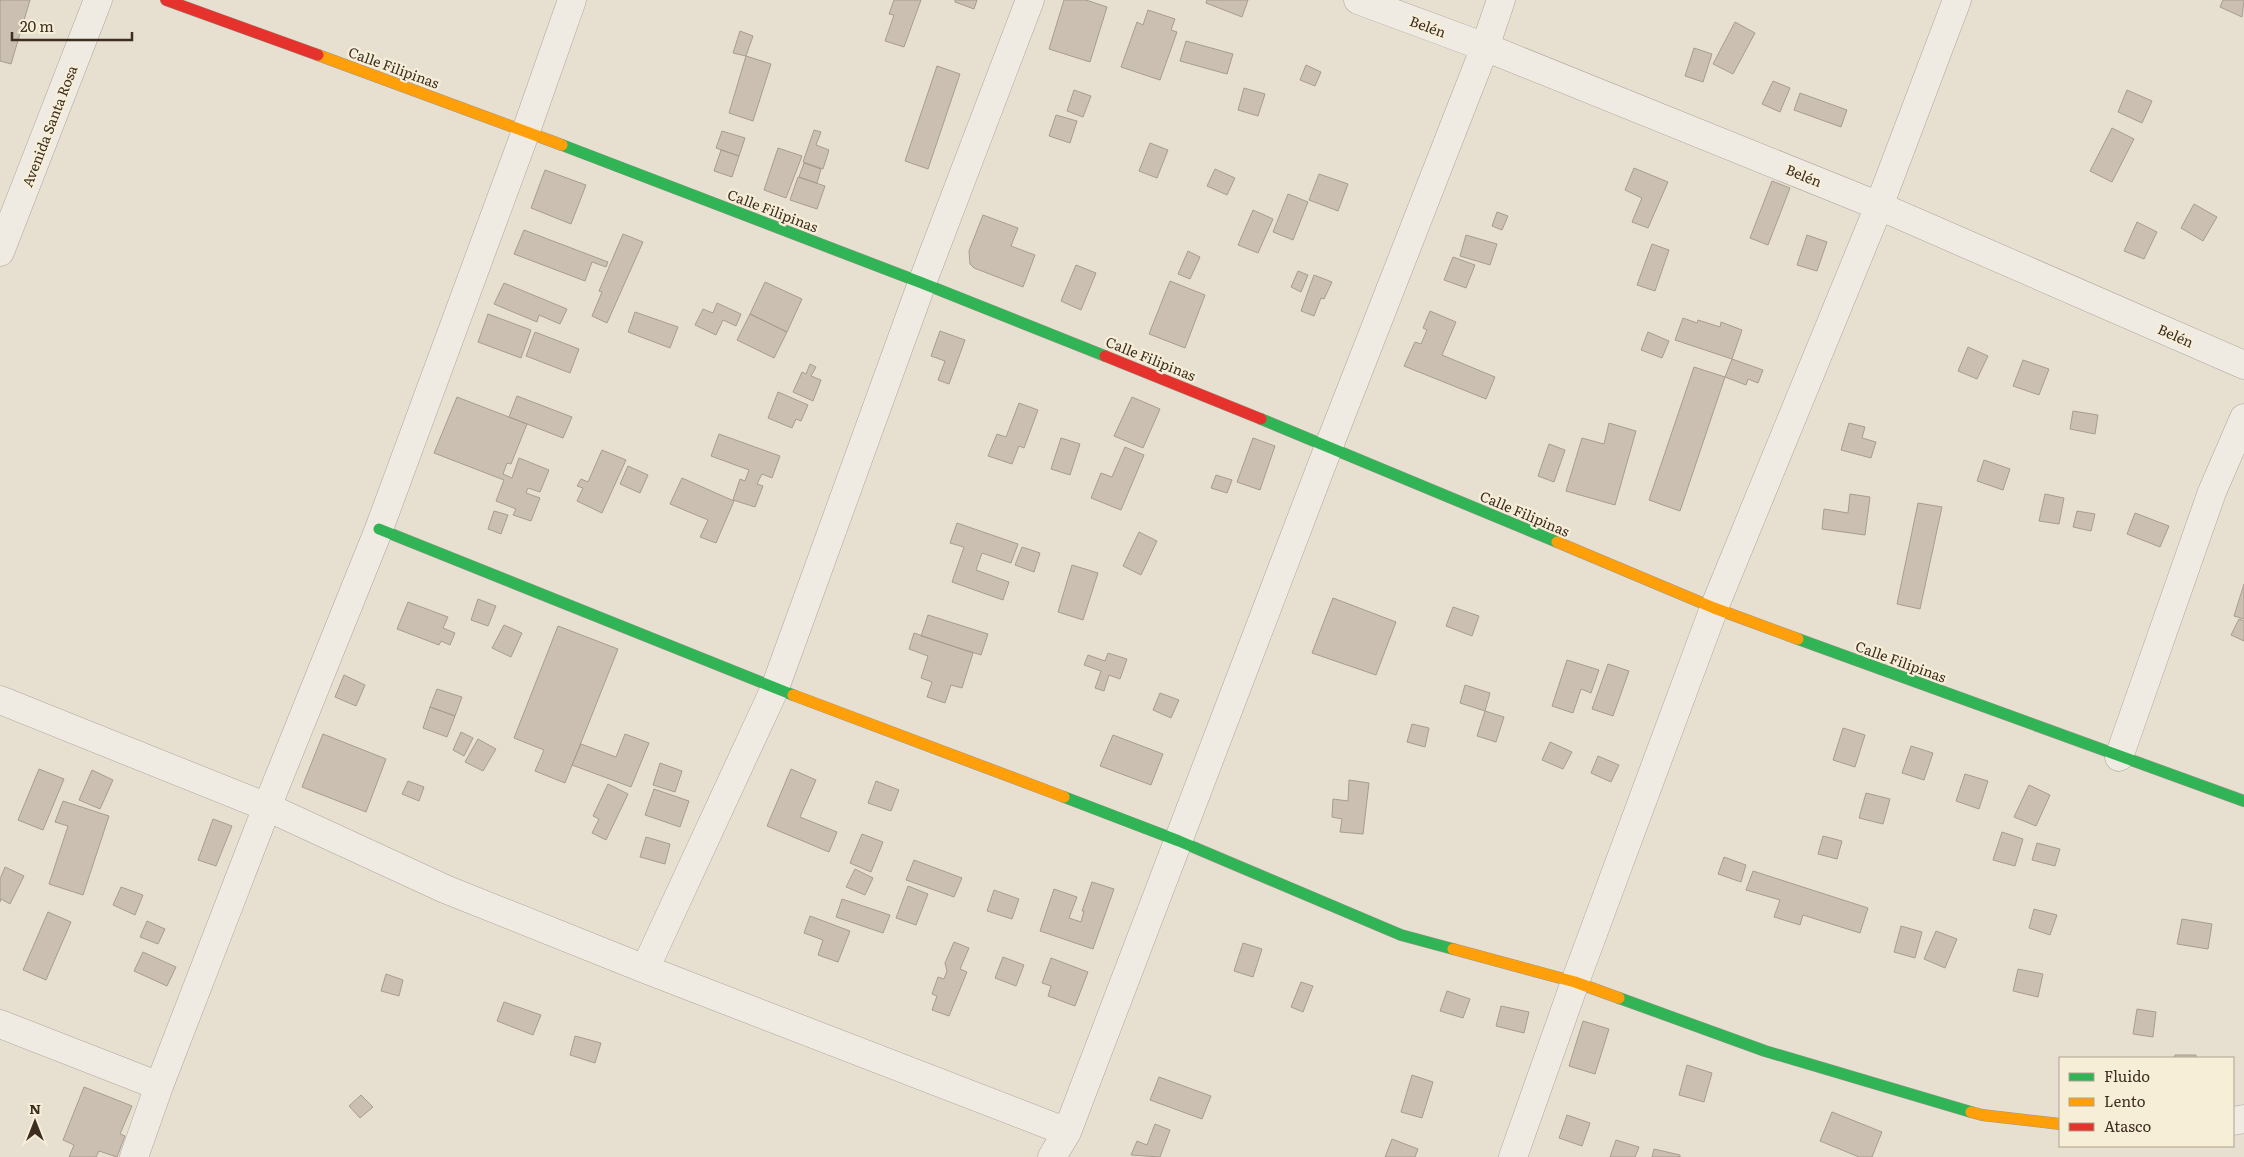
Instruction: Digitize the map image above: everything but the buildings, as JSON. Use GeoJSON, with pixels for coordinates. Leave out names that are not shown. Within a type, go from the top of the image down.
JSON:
{"type":"FeatureCollection","features":[{"type":"Feature","properties":{"kind":"street","name":"Avenida Santa Rosa"},"geometry":{"type":"LineString","coordinates":[[0,252],[98,0]]}},
{"type":"Feature","properties":{"kind":"street","name":"Calle Filipinas"},"geometry":{"type":"LineString","coordinates":[[166,0],[526,131],[922,283],[1329,446],[1714,608],[2119,758],[2244,801]]}},
{"type":"Feature","properties":{"kind":"street"},"geometry":{"type":"LineString","coordinates":[[134,1157],[159,1086],[267,807],[379,529],[526,131],[572,0]]}},
{"type":"Feature","properties":{"kind":"street"},"geometry":{"type":"LineString","coordinates":[[645,969],[775,688],[922,283],[1030,0]]}},
{"type":"Feature","properties":{"kind":"street","name":"Belén"},"geometry":{"type":"LineString","coordinates":[[1358,0],[1485,46],[1880,206],[2244,365]]}},
{"type":"Feature","properties":{"kind":"street"},"geometry":{"type":"LineString","coordinates":[[1052,1157],[1066,1132],[1329,446],[1485,46],[1501,0]]}},
{"type":"Feature","properties":{"kind":"street"},"geometry":{"type":"LineString","coordinates":[[1514,1157],[1575,982],[1714,608],[1880,206],[1957,0]]}},
{"type":"Feature","properties":{"kind":"street"},"geometry":{"type":"LineString","coordinates":[[2119,758],[2212,492],[2244,418]]}},
{"type":"Feature","properties":{"kind":"street"},"geometry":{"type":"LineString","coordinates":[[379,529],[775,688],[1178,841],[1401,935],[1575,982],[1765,1051],[1982,1115],[2059,1124]]}},
{"type":"Feature","properties":{"kind":"street"},"geometry":{"type":"LineString","coordinates":[[0,700],[267,807],[445,889],[645,969],[1066,1132]]}},
{"type":"Feature","properties":{"kind":"street"},"geometry":{"type":"LineString","coordinates":[[0,1024],[159,1086]]}},
{"type":"Feature","properties":{"kind":"traffic: fast"},"geometry":{"type":"LineString","coordinates":[[562,145],[922,283],[1105,356]]}},
{"type":"Feature","properties":{"kind":"traffic: fast"},"geometry":{"type":"LineString","coordinates":[[1261,419],[1557,542]]}},
{"type":"Feature","properties":{"kind":"traffic: fast"},"geometry":{"type":"LineString","coordinates":[[379,529],[793,695]]}},
{"type":"Feature","properties":{"kind":"traffic: fast"},"geometry":{"type":"LineString","coordinates":[[1798,639],[2244,801]]}},
{"type":"Feature","properties":{"kind":"traffic: fast"},"geometry":{"type":"LineString","coordinates":[[1064,797],[1179,841],[1401,935],[1453,949]]}},
{"type":"Feature","properties":{"kind":"traffic: fast"},"geometry":{"type":"LineString","coordinates":[[1619,998],[1765,1051],[1971,1112]]}},
{"type":"Feature","properties":{"kind":"traffic: slow"},"geometry":{"type":"LineString","coordinates":[[318,55],[562,145]]}},
{"type":"Feature","properties":{"kind":"traffic: slow"},"geometry":{"type":"LineString","coordinates":[[1557,542],[1714,608],[1798,639]]}},
{"type":"Feature","properties":{"kind":"traffic: slow"},"geometry":{"type":"LineString","coordinates":[[793,695],[1064,797]]}},
{"type":"Feature","properties":{"kind":"traffic: slow"},"geometry":{"type":"LineString","coordinates":[[1453,949],[1575,982],[1619,998]]}},
{"type":"Feature","properties":{"kind":"traffic: slow"},"geometry":{"type":"LineString","coordinates":[[1971,1112],[1982,1115],[2059,1124]]}},
{"type":"Feature","properties":{"kind":"traffic: jam"},"geometry":{"type":"LineString","coordinates":[[166,0],[318,55]]}},
{"type":"Feature","properties":{"kind":"traffic: jam"},"geometry":{"type":"LineString","coordinates":[[1105,356],[1261,419]]}}]}
